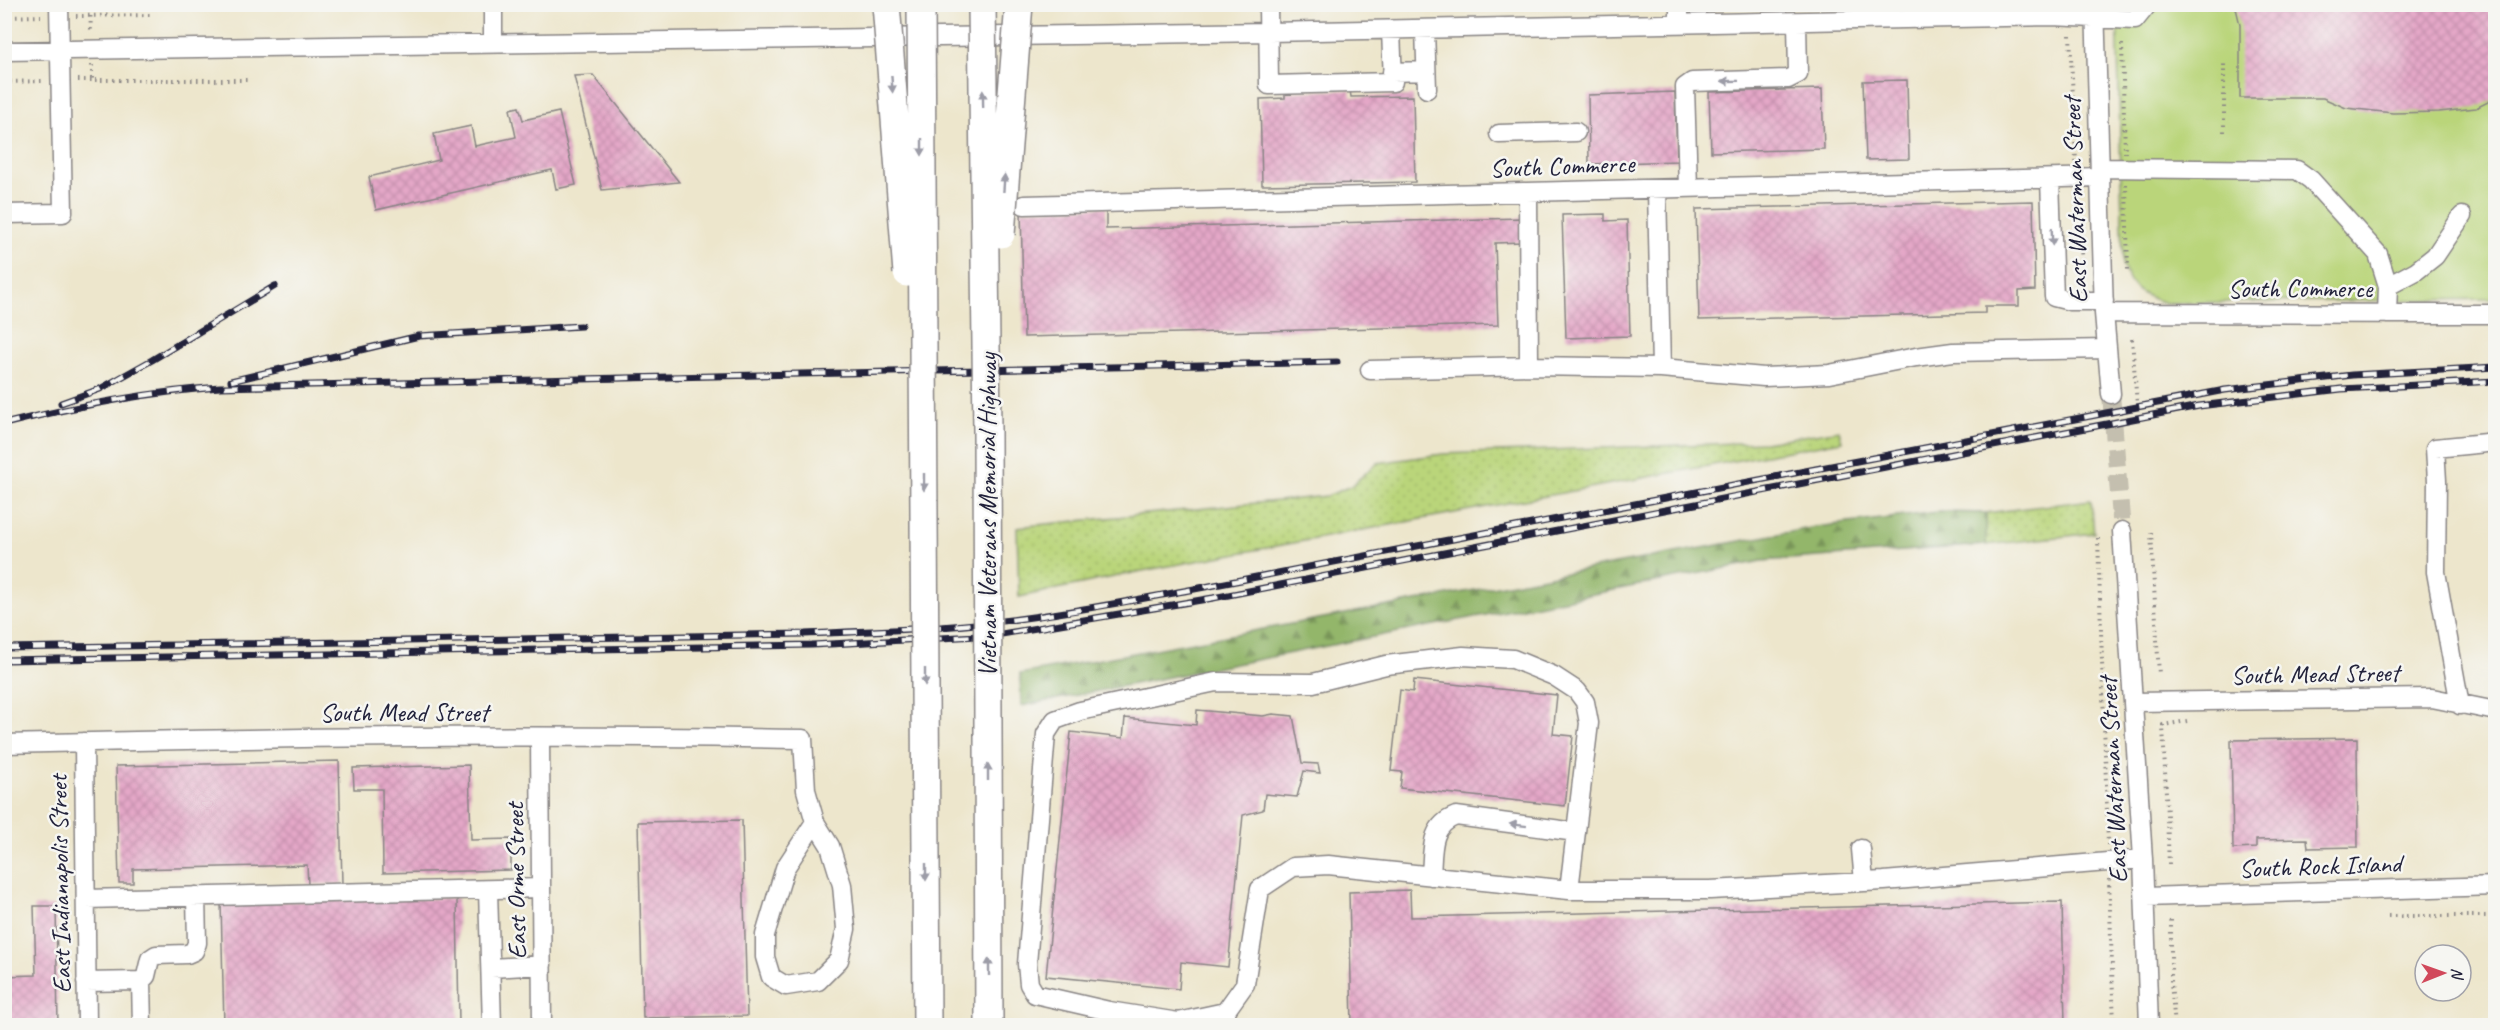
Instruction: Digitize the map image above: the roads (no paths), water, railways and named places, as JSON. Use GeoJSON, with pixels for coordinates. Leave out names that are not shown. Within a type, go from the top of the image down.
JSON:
{"type":"FeatureCollection","features":[{"type":"Feature","properties":{"kind":"highway"},"geometry":{"type":"LineString","coordinates":[[886,4],[903,230],[924,424]]}},
{"type":"Feature","properties":{"kind":"highway"},"geometry":{"type":"LineString","coordinates":[[921,4],[927,1026]]}},
{"type":"Feature","properties":{"kind":"highway","name":"Vietnam Veterans Memorial Highway"},"geometry":{"type":"LineString","coordinates":[[982,4],[987,430],[989,1026]]}},
{"type":"Feature","properties":{"kind":"highway"},"geometry":{"type":"LineString","coordinates":[[987,430],[1019,4]]}},
{"type":"Feature","properties":{"kind":"street"},"geometry":{"type":"LineString","coordinates":[[4,214],[63,213],[59,4]]}},
{"type":"Feature","properties":{"kind":"street"},"geometry":{"type":"LineString","coordinates":[[493,4],[494,44]]}},
{"type":"Feature","properties":{"kind":"street"},"geometry":{"type":"LineString","coordinates":[[1268,4],[1269,85],[1393,82],[1391,30]]}},
{"type":"Feature","properties":{"kind":"street"},"geometry":{"type":"LineString","coordinates":[[1679,4],[1679,24]]}},
{"type":"Feature","properties":{"kind":"street"},"geometry":{"type":"LineString","coordinates":[[4,51],[1391,30],[2070,17],[2095,11],[2135,20],[2148,4]]}},
{"type":"Feature","properties":{"kind":"street","name":"East Waterman Street"},"geometry":{"type":"LineString","coordinates":[[2095,11],[2104,307],[2111,394]]}},
{"type":"Feature","properties":{"kind":"street"},"geometry":{"type":"LineString","coordinates":[[1688,188],[1685,87],[1692,82],[1788,79],[1798,74],[1797,22]]}},
{"type":"Feature","properties":{"kind":"street"},"geometry":{"type":"LineString","coordinates":[[1392,72],[1426,80],[1425,29]]}},
{"type":"Feature","properties":{"kind":"street"},"geometry":{"type":"LineString","coordinates":[[1499,134],[1576,132]]}},
{"type":"Feature","properties":{"kind":"street","name":"South Commerce"},"geometry":{"type":"LineString","coordinates":[[1024,205],[2050,179],[2077,178],[2100,173],[2297,170],[2311,180],[2378,254],[2388,286],[2388,314]]}},
{"type":"Feature","properties":{"kind":"street","name":"South Commerce"},"geometry":{"type":"LineString","coordinates":[[2050,179],[2054,297],[2085,301],[2104,307],[2388,314],[2496,314]]}},
{"type":"Feature","properties":{"kind":"street"},"geometry":{"type":"LineString","coordinates":[[1657,189],[1661,368]]}},
{"type":"Feature","properties":{"kind":"street"},"geometry":{"type":"LineString","coordinates":[[1528,192],[1529,366]]}},
{"type":"Feature","properties":{"kind":"street"},"geometry":{"type":"LineString","coordinates":[[2388,286],[2416,272],[2435,256],[2462,216]]}},
{"type":"Feature","properties":{"kind":"street"},"geometry":{"type":"LineString","coordinates":[[1370,369],[1529,366],[1661,368],[1704,373],[1775,376],[1829,374],[1953,352],[2107,349]]}},
{"type":"Feature","properties":{"kind":"street"},"geometry":{"type":"LineString","coordinates":[[2460,705],[2436,572],[2435,448],[2496,442]]}},
{"type":"Feature","properties":{"kind":"street","name":"East Waterman Street"},"geometry":{"type":"LineString","coordinates":[[2122,531],[2143,859],[2150,1026]]}},
{"type":"Feature","properties":{"kind":"street"},"geometry":{"type":"LineString","coordinates":[[1569,890],[1589,723],[1585,702],[1577,691],[1554,676],[1513,659],[1463,656],[1386,665],[1312,683],[1216,682],[1080,711],[1055,720],[1046,734],[1027,964],[1029,984],[1035,994],[1109,1011],[1178,1022],[1225,1012],[1245,984],[1260,888],[1293,867],[1329,865],[1569,890],[1710,890],[1864,882],[2143,859]]}},
{"type":"Feature","properties":{"kind":"street","name":"South Mead Street"},"geometry":{"type":"LineString","coordinates":[[2134,702],[2432,699],[2496,711]]}},
{"type":"Feature","properties":{"kind":"street","name":"South Mead Street"},"geometry":{"type":"LineString","coordinates":[[4,744],[540,737],[803,739],[806,790],[815,822]]}},
{"type":"Feature","properties":{"kind":"street","name":"East Orme Street"},"geometry":{"type":"LineString","coordinates":[[540,737],[542,1026]]}},
{"type":"Feature","properties":{"kind":"street","name":"East Indianapolis Street"},"geometry":{"type":"LineString","coordinates":[[84,742],[87,1026]]}},
{"type":"Feature","properties":{"kind":"street"},"geometry":{"type":"LineString","coordinates":[[1431,876],[1438,828],[1445,820],[1456,816],[1576,832]]}},
{"type":"Feature","properties":{"kind":"street"},"geometry":{"type":"LineString","coordinates":[[815,822],[830,846],[842,885],[846,928],[838,960],[818,981],[786,986],[771,977],[765,957],[765,935],[785,868],[815,822]]}},
{"type":"Feature","properties":{"kind":"street"},"geometry":{"type":"LineString","coordinates":[[1861,849],[1864,882]]}},
{"type":"Feature","properties":{"kind":"street","name":"South Rock Island"},"geometry":{"type":"LineString","coordinates":[[2145,897],[2496,886]]}},
{"type":"Feature","properties":{"kind":"street"},"geometry":{"type":"LineString","coordinates":[[86,899],[541,888]]}},
{"type":"Feature","properties":{"kind":"street"},"geometry":{"type":"LineString","coordinates":[[488,890],[492,1026]]}},
{"type":"Feature","properties":{"kind":"street"},"geometry":{"type":"LineString","coordinates":[[86,982],[141,981],[146,976],[150,959],[156,955],[187,954],[194,951],[197,943],[195,896]]}},
{"type":"Feature","properties":{"kind":"street"},"geometry":{"type":"LineString","coordinates":[[491,968],[542,965]]}},
{"type":"Feature","properties":{"kind":"street"},"geometry":{"type":"LineString","coordinates":[[141,981],[142,1026]]}},
{"type":"Feature","properties":{"kind":"tunnel"},"geometry":{"type":"LineString","coordinates":[[2111,394],[2122,531]]}},
{"type":"Feature","properties":{"kind":"railway"},"geometry":{"type":"LineString","coordinates":[[61,403],[100,389],[275,286]]}},
{"type":"Feature","properties":{"kind":"railway"},"geometry":{"type":"LineString","coordinates":[[231,381],[419,336],[581,326]]}},
{"type":"Feature","properties":{"kind":"railway"},"geometry":{"type":"LineString","coordinates":[[4,424],[111,401],[165,392],[220,387],[1337,362]]}},
{"type":"Feature","properties":{"kind":"railway"},"geometry":{"type":"LineString","coordinates":[[4,648],[805,634],[978,624],[1071,611],[1184,591],[2225,390],[2352,375],[2496,367]]}},
{"type":"Feature","properties":{"kind":"railway"},"geometry":{"type":"LineString","coordinates":[[4,660],[812,645],[996,635],[1213,598],[2199,406],[2341,389],[2496,381]]}}]}
